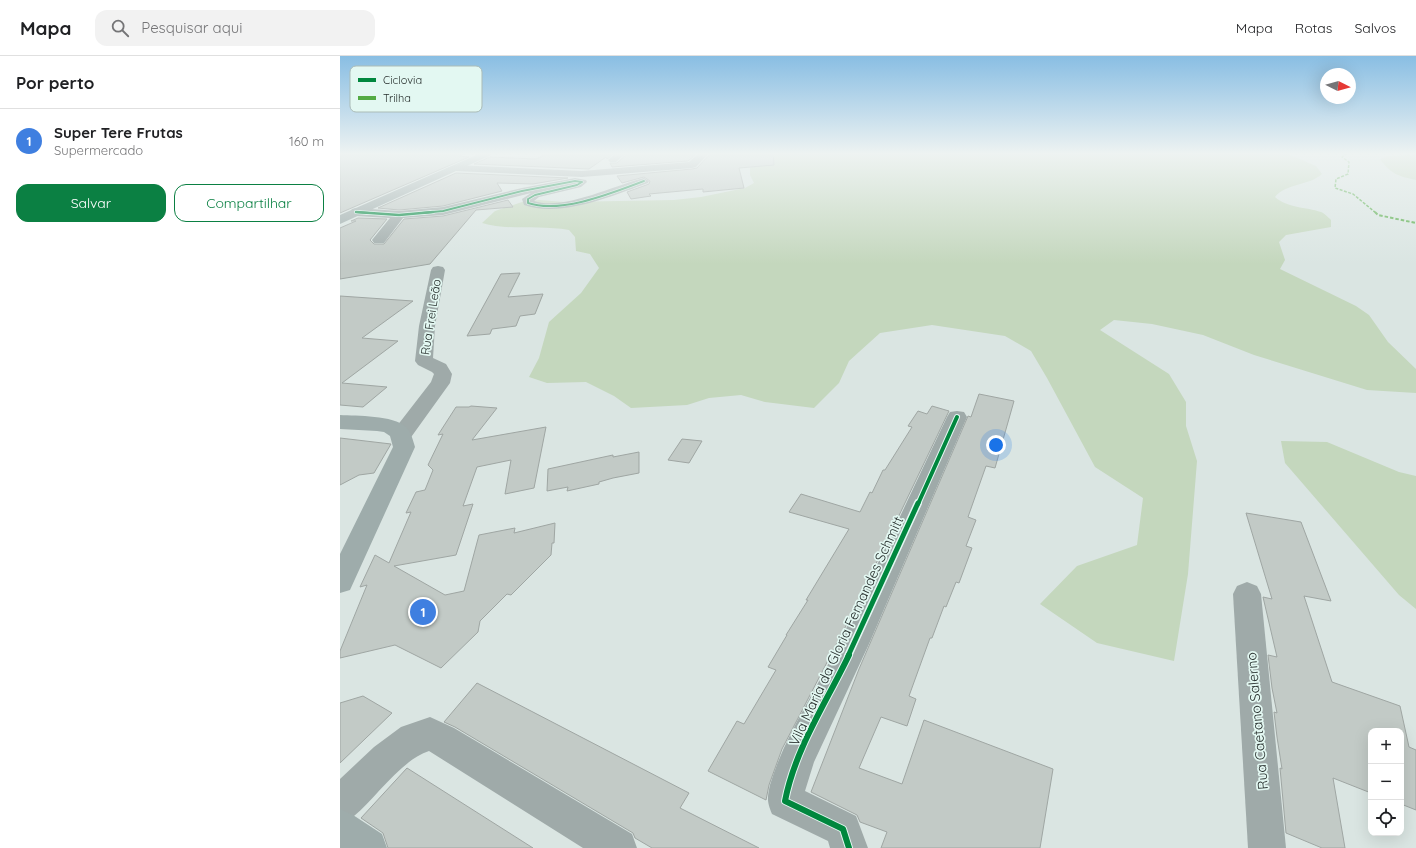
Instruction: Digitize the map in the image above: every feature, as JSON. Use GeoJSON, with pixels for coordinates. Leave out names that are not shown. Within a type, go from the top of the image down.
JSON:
{"type":"FeatureCollection","features":[{"type":"Feature","properties":{"kind":"main road"},"geometry":{"type":"LineString","coordinates":[[340,220],[406,190]]}},
{"type":"Feature","properties":{"kind":"main road"},"geometry":{"type":"LineString","coordinates":[[340,422],[385,426],[396,430],[402,435],[404,446],[340,582]]}},
{"type":"Feature","properties":{"kind":"main road"},"geometry":{"type":"LineString","coordinates":[[340,828],[368,848]]}},
{"type":"Feature","properties":{"kind":"street"},"geometry":{"type":"LineString","coordinates":[[356,212],[399,215],[443,211],[529,190]]}},
{"type":"Feature","properties":{"kind":"street"},"geometry":{"type":"LineString","coordinates":[[556,190],[535,195],[528,199],[528,203],[533,206],[553,206],[600,196],[618,190]]}},
{"type":"Feature","properties":{"kind":"street"},"geometry":{"type":"LineString","coordinates":[[378,240],[399,215]]}},
{"type":"Feature","properties":{"kind":"street","name":"Rua Frei Leão"},"geometry":{"type":"LineString","coordinates":[[402,435],[440,383],[443,374],[439,368],[424,361],[427,326],[438,270]]}},
{"type":"Feature","properties":{"kind":"street","name":"Vila Maria da Gloria Femandes Schmitt"},"geometry":{"type":"LineString","coordinates":[[849,848],[843,829],[785,801],[787,786],[807,739],[838,680],[867,618],[957,417]]}},
{"type":"Feature","properties":{"kind":"street","name":"Rua Caetano Salerno"},"geometry":{"type":"LineString","coordinates":[[1247,594],[1267,848]]}},
{"type":"Feature","properties":{"kind":"street"},"geometry":{"type":"LineString","coordinates":[[340,804],[386,759],[413,739],[430,734],[618,848]]}},
{"type":"Feature","properties":{"kind":"green space"},"geometry":{"type":"Polygon","coordinates":[[[735,190],[1283,190],[1275,197],[1285,203],[1315,210],[1326,215],[1331,220],[1331,227],[1286,235],[1279,242],[1285,260],[1280,269],[1356,306],[1369,315],[1388,342],[1416,369],[1416,393],[1367,390],[1254,355],[1203,335],[1152,324],[1114,320],[1100,330],[1169,374],[1186,402],[1186,426],[1197,461],[1188,574],[1174,661],[1097,643],[1040,604],[1077,566],[1137,545],[1143,498],[1095,467],[1031,351],[1005,336],[932,325],[880,333],[849,361],[839,383],[814,408],[765,402],[741,395],[709,398],[687,405],[631,408],[614,396],[586,382],[547,383],[529,377],[539,358],[549,322],[581,293],[599,268],[590,254],[576,251],[575,237],[569,230],[503,227],[482,223],[495,211],[522,202],[539,200],[564,202],[674,200],[701,197],[735,190]]]}},
{"type":"Feature","properties":{"kind":"green space"},"geometry":{"type":"Polygon","coordinates":[[[1281,441],[1327,442],[1399,472],[1416,476],[1416,609],[1399,595],[1285,463],[1281,441]]]}},
{"type":"Feature","properties":{"kind":"building"},"geometry":{"type":"Polygon","coordinates":[[[340,190],[393,190],[340,213],[340,190]]]}},
{"type":"Feature","properties":{"kind":"building"},"geometry":{"type":"Polygon","coordinates":[[[418,190],[502,191],[443,206],[399,210],[378,208],[418,190]]]}},
{"type":"Feature","properties":{"kind":"building"},"geometry":{"type":"Polygon","coordinates":[[[633,190],[693,190],[649,194],[651,196],[631,199],[627,192],[633,190]]]}},
{"type":"Feature","properties":{"kind":"building"},"geometry":{"type":"Polygon","coordinates":[[[703,190],[724,190],[703,192],[703,190]]]}},
{"type":"Feature","properties":{"kind":"building"},"geometry":{"type":"Polygon","coordinates":[[[508,200],[513,207],[476,210],[430,264],[340,279],[340,228],[356,221],[351,221],[358,218],[387,219],[370,240],[374,244],[384,244],[404,219],[443,216],[508,200]]]}},
{"type":"Feature","properties":{"kind":"building"},"geometry":{"type":"Polygon","coordinates":[[[520,273],[508,297],[543,294],[535,314],[520,316],[516,326],[492,329],[490,334],[467,336],[501,274],[520,273]]]}},
{"type":"Feature","properties":{"kind":"building"},"geometry":{"type":"Polygon","coordinates":[[[340,296],[413,301],[362,338],[398,341],[342,383],[387,387],[363,407],[340,405],[340,296]]]}},
{"type":"Feature","properties":{"kind":"building"},"geometry":{"type":"Polygon","coordinates":[[[979,394],[1014,401],[995,468],[986,466],[968,517],[976,520],[966,546],[972,548],[959,583],[956,582],[946,607],[944,606],[932,638],[930,638],[909,696],[916,699],[907,726],[881,717],[859,768],[902,784],[924,720],[1053,769],[1040,848],[881,848],[887,832],[860,822],[857,815],[811,792],[859,669],[968,416],[971,417],[979,394]]]}},
{"type":"Feature","properties":{"kind":"building"},"geometry":{"type":"Polygon","coordinates":[[[471,406],[497,408],[472,440],[546,427],[534,488],[505,494],[511,460],[477,467],[463,506],[473,504],[456,555],[394,566],[445,595],[464,591],[479,535],[515,528],[514,533],[555,523],[554,543],[552,543],[551,555],[511,595],[507,594],[480,621],[478,632],[441,668],[395,645],[340,658],[340,651],[367,585],[360,587],[375,555],[389,563],[411,512],[406,513],[416,492],[425,490],[433,470],[428,465],[443,434],[438,435],[456,407],[471,406]]]}},
{"type":"Feature","properties":{"kind":"building"},"geometry":{"type":"Polygon","coordinates":[[[932,406],[949,411],[849,620],[782,749],[769,785],[766,800],[708,771],[737,721],[744,724],[776,670],[768,667],[849,529],[789,512],[801,494],[860,512],[870,492],[872,493],[883,470],[885,470],[912,427],[908,426],[918,411],[927,414],[932,406]]]}},
{"type":"Feature","properties":{"kind":"building"},"geometry":{"type":"Polygon","coordinates":[[[340,438],[391,444],[374,473],[359,475],[340,485],[340,438]]]}},
{"type":"Feature","properties":{"kind":"building"},"geometry":{"type":"Polygon","coordinates":[[[682,439],[702,441],[689,463],[668,460],[682,439]]]}},
{"type":"Feature","properties":{"kind":"building"},"geometry":{"type":"Polygon","coordinates":[[[639,452],[639,473],[613,478],[599,482],[599,484],[567,491],[568,487],[547,491],[548,469],[613,455],[613,457],[639,452]]]}},
{"type":"Feature","properties":{"kind":"building"},"geometry":{"type":"Polygon","coordinates":[[[1246,513],[1301,522],[1331,601],[1304,596],[1332,682],[1400,706],[1409,747],[1416,750],[1416,810],[1404,805],[1404,728],[1368,728],[1368,792],[1333,778],[1345,848],[1322,848],[1286,833],[1280,768],[1282,769],[1274,712],[1277,713],[1268,655],[1277,657],[1263,597],[1272,599],[1246,513]]]}},
{"type":"Feature","properties":{"kind":"building"},"geometry":{"type":"Polygon","coordinates":[[[477,683],[689,793],[680,808],[759,848],[652,848],[635,838],[633,833],[455,727],[444,722],[477,683]]]}},
{"type":"Feature","properties":{"kind":"building"},"geometry":{"type":"Polygon","coordinates":[[[363,696],[392,713],[340,763],[340,703],[363,696]]]}},
{"type":"Feature","properties":{"kind":"building"},"geometry":{"type":"Polygon","coordinates":[[[407,768],[533,848],[388,848],[383,833],[361,818],[407,768]]]}},
{"type":"Feature","properties":{"kind":"marked path"},"geometry":{"type":"LineString","coordinates":[[1341,190],[1353,194],[1362,200],[1378,215],[1416,223]]}},
{"type":"Feature","properties":{"kind":"cycle path"},"geometry":{"type":"LineString","coordinates":[[356,212],[399,215],[443,211],[528,190]]}},
{"type":"Feature","properties":{"kind":"cycle path"},"geometry":{"type":"LineString","coordinates":[[556,190],[535,195],[528,199],[528,203],[538,206],[567,204],[619,190]]}},
{"type":"Feature","properties":{"kind":"cycle path"},"geometry":{"type":"LineString","coordinates":[[849,848],[843,829],[785,801],[788,785],[800,753],[854,644],[957,417]]}},
{"type":"Feature","properties":{"kind":"place","name":"Super Tere Frutas"},"geometry":{"type":"Point","coordinates":[423,612]}}]}
